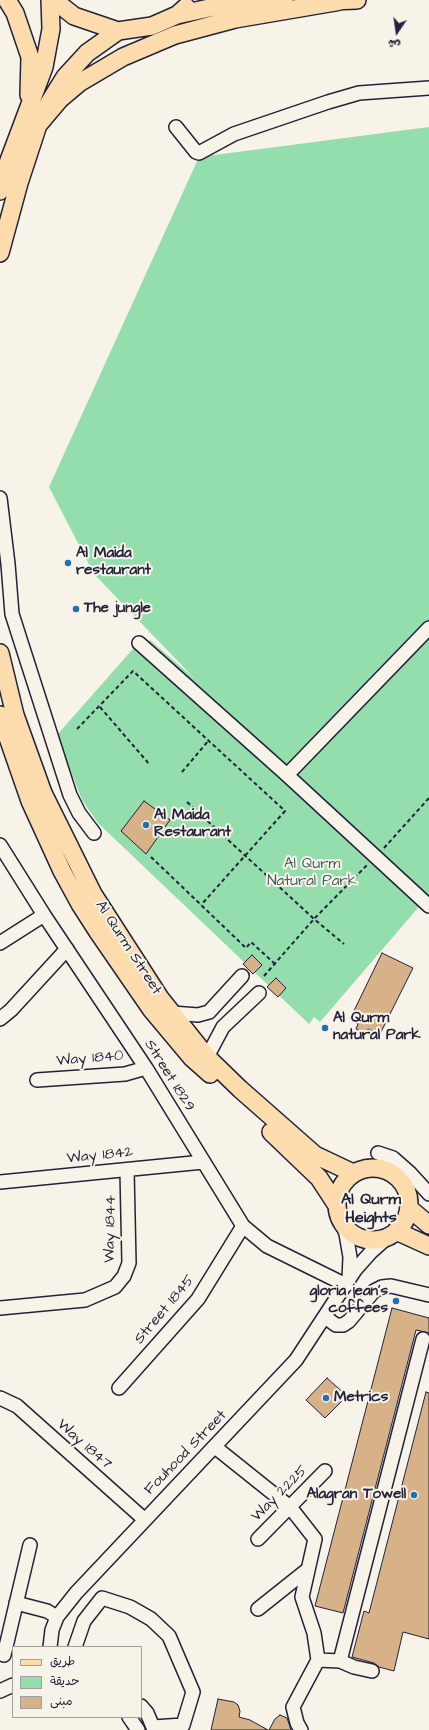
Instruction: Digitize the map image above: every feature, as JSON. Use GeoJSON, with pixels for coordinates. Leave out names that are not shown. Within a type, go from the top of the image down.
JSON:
{"type":"FeatureCollection","features":[{"type":"Feature","properties":{"kind":"main road"},"geometry":{"type":"LineString","coordinates":[[7,0],[15,13],[30,57],[28,110]]}},
{"type":"Feature","properties":{"kind":"main road"},"geometry":{"type":"LineString","coordinates":[[0,191],[2,173],[44,67],[51,29],[50,0]]}},
{"type":"Feature","properties":{"kind":"main road"},"geometry":{"type":"LineString","coordinates":[[54,0],[74,16],[118,31],[152,26],[178,15],[228,4],[349,0]]}},
{"type":"Feature","properties":{"kind":"main road"},"geometry":{"type":"LineString","coordinates":[[178,15],[194,0]]}},
{"type":"Feature","properties":{"kind":"main road"},"geometry":{"type":"LineString","coordinates":[[38,125],[60,99],[79,83],[123,57],[175,35],[235,18],[349,0]]}},
{"type":"Feature","properties":{"kind":"main road"},"geometry":{"type":"LineString","coordinates":[[0,253],[38,125],[49,103],[65,77],[88,53],[118,31]]}},
{"type":"Feature","properties":{"kind":"main road","name":"Al Qurm Street"},"geometry":{"type":"LineString","coordinates":[[0,653],[15,715],[43,793],[75,860],[110,923],[160,998],[207,1057],[240,1090],[315,1155],[354,1173]]}},
{"type":"Feature","properties":{"kind":"main road","name":"Al Qurm Street"},"geometry":{"type":"LineString","coordinates":[[0,715],[30,800],[59,864],[80,904],[98,932],[152,1009],[192,1058],[319,1178],[336,1204]]}},
{"type":"Feature","properties":{"kind":"main road"},"geometry":{"type":"LineString","coordinates":[[393,1234],[404,1220],[408,1208],[408,1196],[404,1186],[397,1177],[387,1171],[376,1168],[364,1169],[354,1173],[341,1186],[336,1204],[342,1223],[349,1231],[359,1237],[370,1240],[393,1234],[429,1246]]}},
{"type":"Feature","properties":{"kind":"main road"},"geometry":{"type":"LineString","coordinates":[[408,1208],[429,1225]]}},
{"type":"Feature","properties":{"kind":"street"},"geometry":{"type":"LineString","coordinates":[[176,127],[196,152],[199,153],[234,134],[341,98],[359,93],[429,88]]}},
{"type":"Feature","properties":{"kind":"street"},"geometry":{"type":"LineString","coordinates":[[0,498],[12,614],[70,795],[79,813],[94,833]]}},
{"type":"Feature","properties":{"kind":"street"},"geometry":{"type":"LineString","coordinates":[[287,775],[429,628]]}},
{"type":"Feature","properties":{"kind":"street"},"geometry":{"type":"LineString","coordinates":[[139,642],[376,856],[429,906]]}},
{"type":"Feature","properties":{"kind":"street","name":"Street 1829"},"geometry":{"type":"LineString","coordinates":[[1,849],[146,1068],[243,1226],[267,1246],[347,1282]]}},
{"type":"Feature","properties":{"kind":"street"},"geometry":{"type":"LineString","coordinates":[[0,943],[44,915]]}},
{"type":"Feature","properties":{"kind":"street"},"geometry":{"type":"LineString","coordinates":[[0,1019],[11,1010],[67,949]]}},
{"type":"Feature","properties":{"kind":"street"},"geometry":{"type":"LineString","coordinates":[[172,1013],[203,1015],[209,1012],[242,976]]}},
{"type":"Feature","properties":{"kind":"street"},"geometry":{"type":"LineString","coordinates":[[207,1057],[223,1027],[259,993]]}},
{"type":"Feature","properties":{"kind":"street","name":"Way 1840"},"geometry":{"type":"LineString","coordinates":[[37,1080],[125,1074],[146,1068]]}},
{"type":"Feature","properties":{"kind":"street"},"geometry":{"type":"LineString","coordinates":[[378,1153],[393,1158],[410,1173],[429,1194]]}},
{"type":"Feature","properties":{"kind":"street","name":"Way 1842"},"geometry":{"type":"LineString","coordinates":[[0,1182],[203,1162]]}},
{"type":"Feature","properties":{"kind":"street","name":"Way 1844"},"geometry":{"type":"LineString","coordinates":[[0,1308],[85,1300],[115,1287],[124,1276],[129,1263],[127,1170]]}},
{"type":"Feature","properties":{"kind":"street"},"geometry":{"type":"LineString","coordinates":[[342,1223],[350,1251],[347,1282]]}},
{"type":"Feature","properties":{"kind":"street","name":"Street 1845"},"geometry":{"type":"LineString","coordinates":[[119,1388],[198,1300],[243,1226]]}},
{"type":"Feature","properties":{"kind":"street","name":"Fouhood Street"},"geometry":{"type":"LineString","coordinates":[[50,1646],[52,1630],[57,1617],[76,1593],[296,1360],[347,1282],[363,1261],[393,1234]]}},
{"type":"Feature","properties":{"kind":"street"},"geometry":{"type":"LineString","coordinates":[[325,1317],[336,1325],[347,1323],[374,1291],[382,1287],[391,1286],[429,1295]]}},
{"type":"Feature","properties":{"kind":"street"},"geometry":{"type":"LineString","coordinates":[[340,1661],[423,1338]]}},
{"type":"Feature","properties":{"kind":"street","name":"Way 1847"},"geometry":{"type":"LineString","coordinates":[[0,1398],[17,1406],[145,1520]]}},
{"type":"Feature","properties":{"kind":"street"},"geometry":{"type":"LineString","coordinates":[[215,1447],[290,1508],[314,1539],[302,1597],[314,1633],[318,1660],[293,1707],[297,1723],[301,1730]]}},
{"type":"Feature","properties":{"kind":"street","name":"Way 2225"},"geometry":{"type":"LineString","coordinates":[[258,1539],[325,1471]]}},
{"type":"Feature","properties":{"kind":"street"},"geometry":{"type":"LineString","coordinates":[[4,1655],[30,1545]]}},
{"type":"Feature","properties":{"kind":"street"},"geometry":{"type":"LineString","coordinates":[[258,1609],[307,1570]]}},
{"type":"Feature","properties":{"kind":"street"},"geometry":{"type":"LineString","coordinates":[[75,1646],[84,1620],[102,1598],[130,1607],[151,1619],[169,1636],[193,1692],[183,1725],[153,1727],[147,1713],[142,1707]]}},
{"type":"Feature","properties":{"kind":"street"},"geometry":{"type":"LineString","coordinates":[[16,1603],[47,1611],[57,1617]]}},
{"type":"Feature","properties":{"kind":"street"},"geometry":{"type":"LineString","coordinates":[[318,1660],[340,1661],[354,1667],[372,1671]]}},
{"type":"Feature","properties":{"kind":"street"},"geometry":{"type":"LineString","coordinates":[[0,1691],[12,1685]]}},
{"type":"Feature","properties":{"kind":"street"},"geometry":{"type":"LineString","coordinates":[[130,1718],[138,1730]]}},
{"type":"Feature","properties":{"kind":"path"},"geometry":{"type":"LineString","coordinates":[[77,729],[100,707],[133,671],[285,811],[201,905]]}},
{"type":"Feature","properties":{"kind":"path"},"geometry":{"type":"LineString","coordinates":[[100,707],[150,765]]}},
{"type":"Feature","properties":{"kind":"path"},"geometry":{"type":"LineString","coordinates":[[182,772],[209,740]]}},
{"type":"Feature","properties":{"kind":"path"},"geometry":{"type":"LineString","coordinates":[[264,976],[314,919],[376,856],[429,798]]}},
{"type":"Feature","properties":{"kind":"path"},"geometry":{"type":"LineString","coordinates":[[187,802],[314,919],[344,944]]}},
{"type":"Feature","properties":{"kind":"path"},"geometry":{"type":"LineString","coordinates":[[151,857],[246,948],[251,942],[275,964]]}},
{"type":"Feature","properties":{"kind":"green space","name":"Al Qurm Natural Park"},"geometry":{"type":"Polygon","coordinates":[[[429,127],[429,895],[320,1022],[314,1017],[309,1024],[98,823],[82,800],[57,735],[139,642],[144,646],[150,640],[195,679],[94,574],[49,487],[199,157],[429,127]]]}},
{"type":"Feature","properties":{"kind":"building","name":"Al Maida Restaurant"},"geometry":{"type":"Polygon","coordinates":[[[144,801],[170,820],[146,854],[121,831],[144,801]]]}},
{"type":"Feature","properties":{"kind":"building"},"geometry":{"type":"Polygon","coordinates":[[[382,953],[413,968],[380,1034],[368,1029],[366,1034],[356,1029],[358,1024],[350,1019],[382,953]]]}},
{"type":"Feature","properties":{"kind":"building"},"geometry":{"type":"Polygon","coordinates":[[[252,955],[262,965],[253,974],[243,964],[252,955]]]}},
{"type":"Feature","properties":{"kind":"building"},"geometry":{"type":"Polygon","coordinates":[[[276,978],[286,988],[278,997],[267,987],[276,978]]]}},
{"type":"Feature","properties":{"kind":"building","name":"Alagran Towell"},"geometry":{"type":"Polygon","coordinates":[[[392,1308],[429,1318],[429,1333],[416,1330],[343,1613],[315,1606],[392,1308]]]}},
{"type":"Feature","properties":{"kind":"building","name":"Metrics"},"geometry":{"type":"Polygon","coordinates":[[[327,1378],[347,1396],[325,1418],[306,1400],[327,1378]]]}},
{"type":"Feature","properties":{"kind":"building","name":"Alagran Towell"},"geometry":{"type":"Polygon","coordinates":[[[426,1392],[429,1393],[429,1639],[403,1632],[394,1671],[379,1667],[374,1663],[352,1657],[364,1611],[369,1613],[426,1392]]]}},
{"type":"Feature","properties":{"kind":"building"},"geometry":{"type":"Polygon","coordinates":[[[218,1699],[234,1702],[238,1705],[240,1711],[239,1717],[250,1720],[268,1730],[211,1730],[218,1699]]]}},
{"type":"Feature","properties":{"kind":"building"},"geometry":{"type":"Polygon","coordinates":[[[280,1715],[287,1718],[291,1730],[269,1730],[275,1719],[280,1715]]]}},
{"type":"Feature","properties":{"kind":"place","name":"Al Maida restaurant"},"geometry":{"type":"Point","coordinates":[68,563]}},
{"type":"Feature","properties":{"kind":"place","name":"The jungle"},"geometry":{"type":"Point","coordinates":[76,609]}},
{"type":"Feature","properties":{"kind":"place","name":"Al Maida Restaurant"},"geometry":{"type":"Point","coordinates":[146,825]}},
{"type":"Feature","properties":{"kind":"place","name":"Al Qurm natural Park"},"geometry":{"type":"Point","coordinates":[325,1028]}},
{"type":"Feature","properties":{"kind":"place","name":"gloria jean's coffees"},"geometry":{"type":"Point","coordinates":[396,1301]}},
{"type":"Feature","properties":{"kind":"place","name":"Metrics"},"geometry":{"type":"Point","coordinates":[326,1398]}},
{"type":"Feature","properties":{"kind":"place","name":"Alagran Towell"},"geometry":{"type":"Point","coordinates":[414,1495]}},
{"type":"Feature","properties":{"kind":"district","name":"Al Qurm Heights"},"geometry":{"type":"Point","coordinates":[371,1210]}}]}
